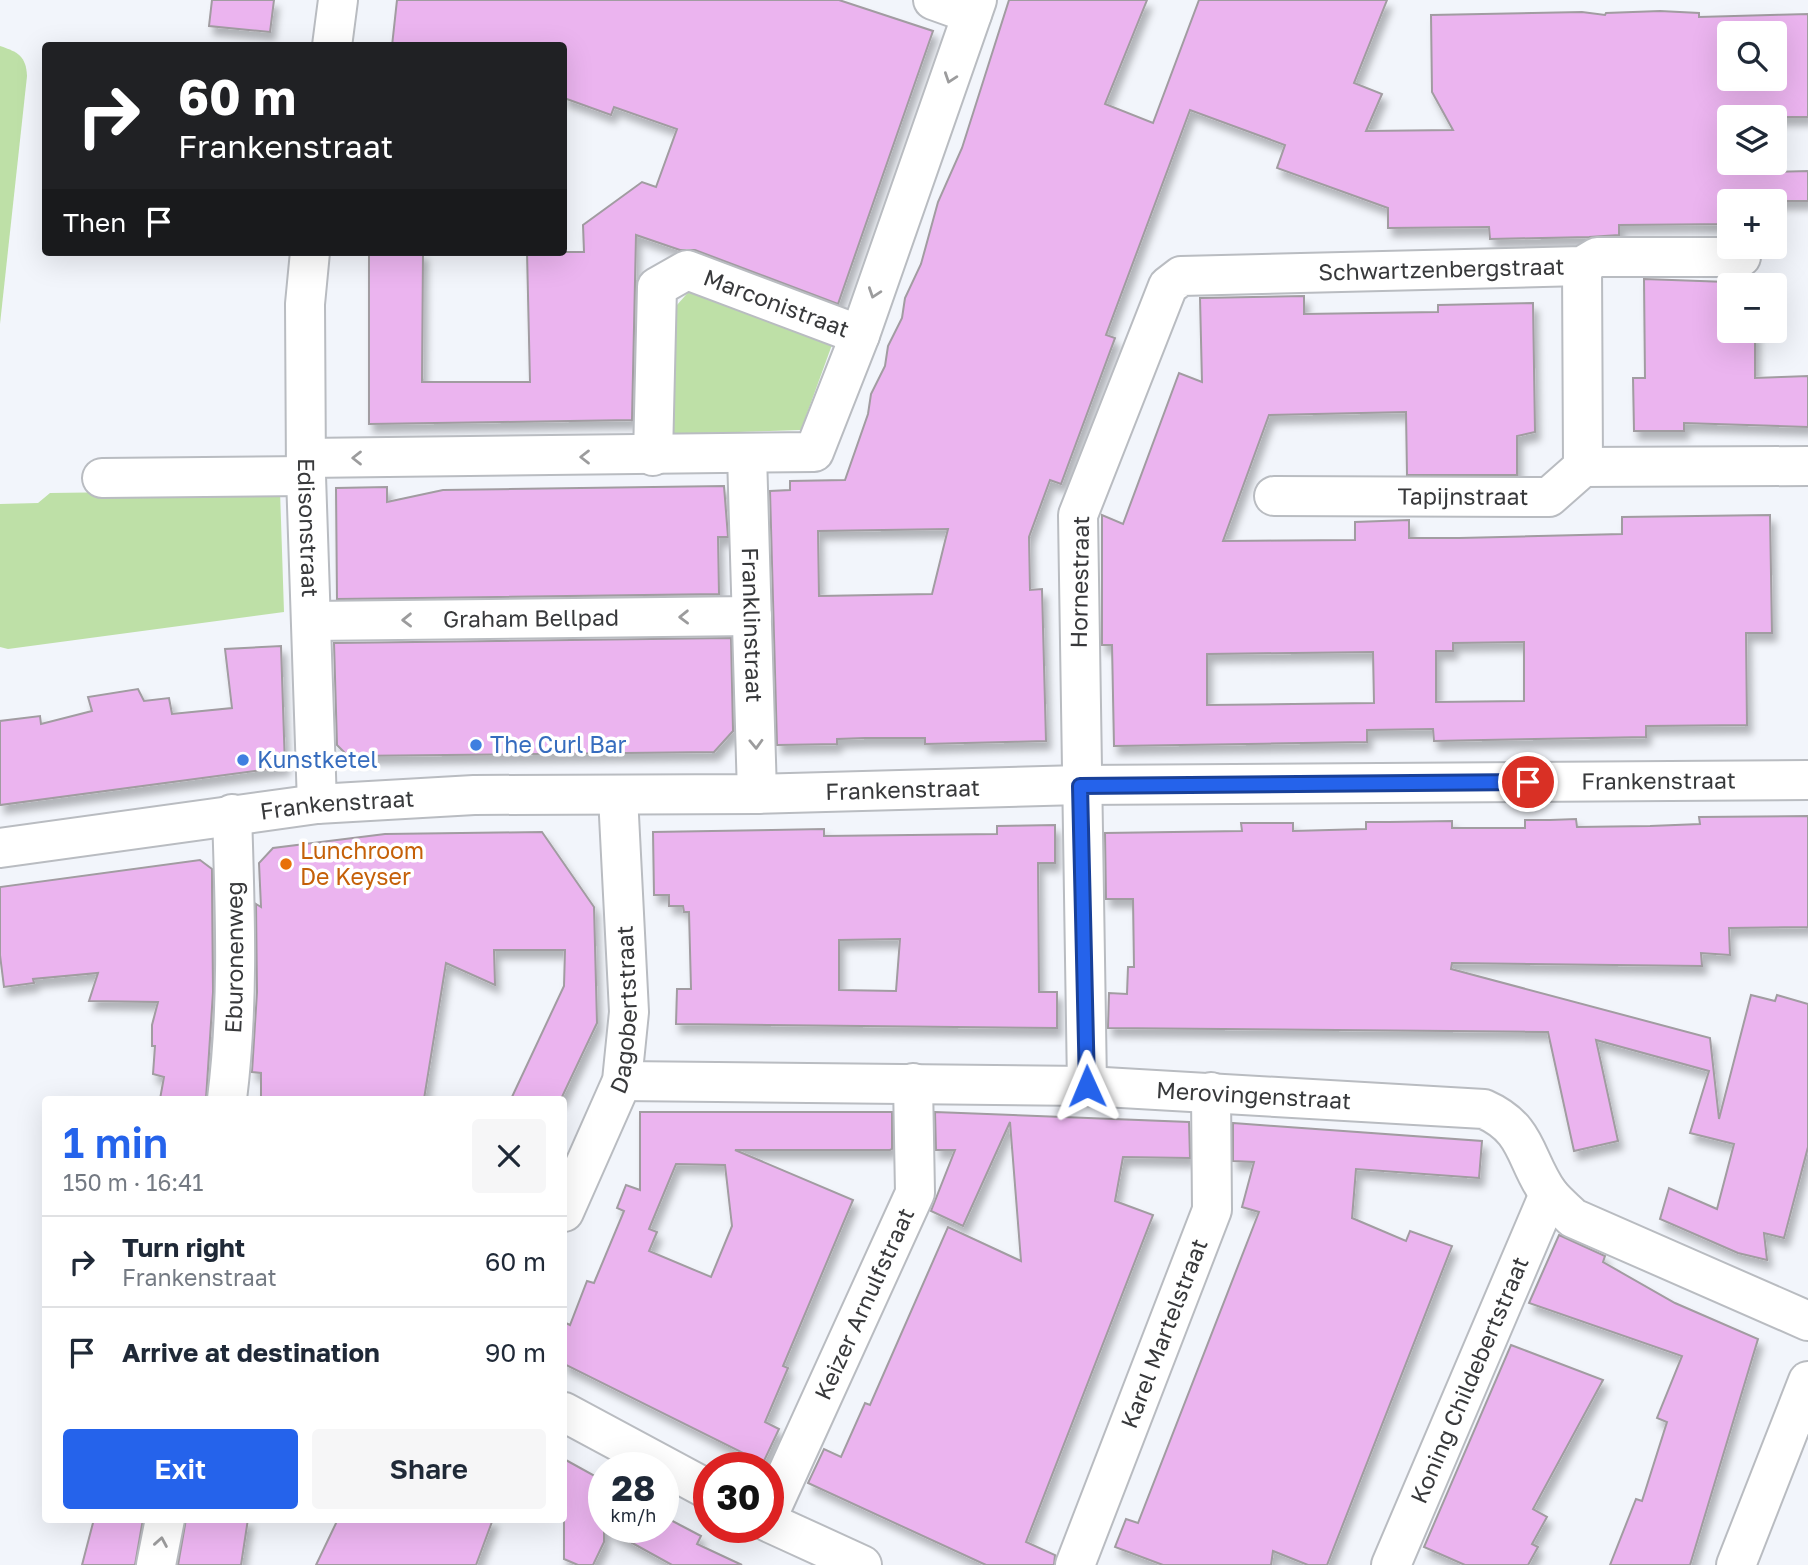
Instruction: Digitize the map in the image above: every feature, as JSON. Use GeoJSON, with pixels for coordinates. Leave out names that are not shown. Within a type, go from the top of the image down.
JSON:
{"type":"FeatureCollection","features":[{"type":"Feature","properties":{"kind":"street"},"geometry":{"type":"LineString","coordinates":[[332,42],[338,0]]}},
{"type":"Feature","properties":{"kind":"street"},"geometry":{"type":"LineString","coordinates":[[933,0],[975,7]]}},
{"type":"Feature","properties":{"kind":"street","name":"Marconistraat"},"geometry":{"type":"LineString","coordinates":[[102,478],[306,467],[814,452],[860,335],[975,7]]}},
{"type":"Feature","properties":{"kind":"street","name":"Edisonstraat"},"geometry":{"type":"LineString","coordinates":[[310,256],[306,304],[306,467],[317,804]]}},
{"type":"Feature","properties":{"kind":"street","name":"Schwartzenbergstraat"},"geometry":{"type":"LineString","coordinates":[[1181,276],[1582,266],[1597,257],[1717,257]]}},
{"type":"Feature","properties":{"kind":"street"},"geometry":{"type":"LineString","coordinates":[[1582,266],[1583,467],[1808,466]]}},
{"type":"Feature","properties":{"kind":"street","name":"Marconistraat"},"geometry":{"type":"LineString","coordinates":[[653,456],[657,287],[687,270],[860,335]]}},
{"type":"Feature","properties":{"kind":"street","name":"Hornestraat"},"geometry":{"type":"LineString","coordinates":[[1087,1086],[1080,786],[1078,514],[1168,286],[1181,276]]}},
{"type":"Feature","properties":{"kind":"street","name":"Franklinstraat"},"geometry":{"type":"LineString","coordinates":[[747,456],[757,794]]}},
{"type":"Feature","properties":{"kind":"street","name":"Tapijnstraat"},"geometry":{"type":"LineString","coordinates":[[1274,496],[1549,497],[1583,467]]}},
{"type":"Feature","properties":{"kind":"street","name":"Graham Bellpad"},"geometry":{"type":"LineString","coordinates":[[311,621],[752,616]]}},
{"type":"Feature","properties":{"kind":"street","name":"Frankenstraat"},"geometry":{"type":"LineString","coordinates":[[0,848],[317,804],[474,795],[618,796],[1080,786],[1808,780]]}},
{"type":"Feature","properties":{"kind":"street","name":"Dagobertstraat"},"geometry":{"type":"LineString","coordinates":[[567,1205],[622,1081],[629,1012],[618,796]]}},
{"type":"Feature","properties":{"kind":"street","name":"Eburonenweg"},"geometry":{"type":"LineString","coordinates":[[227,1096],[233,1049],[236,957],[232,814]]}},
{"type":"Feature","properties":{"kind":"street","name":"Merovingenstraat"},"geometry":{"type":"LineString","coordinates":[[622,1081],[1087,1086],[1484,1109],[1505,1119],[1519,1136],[1549,1194],[1573,1218],[1808,1321]]}},
{"type":"Feature","properties":{"kind":"street","name":"Keizer Arnulfstraat"},"geometry":{"type":"LineString","coordinates":[[784,1481],[915,1193],[913,1083]]}},
{"type":"Feature","properties":{"kind":"street","name":"Karel Martelstraat"},"geometry":{"type":"LineString","coordinates":[[1075,1565],[1212,1210],[1211,1092]]}},
{"type":"Feature","properties":{"kind":"street","name":"Koning Childebertstraat"},"geometry":{"type":"LineString","coordinates":[[1391,1565],[1549,1194]]}},
{"type":"Feature","properties":{"kind":"street"},"geometry":{"type":"LineString","coordinates":[[1735,1565],[1808,1381]]}},
{"type":"Feature","properties":{"kind":"street"},"geometry":{"type":"LineString","coordinates":[[567,1414],[693,1481]]}},
{"type":"Feature","properties":{"kind":"street"},"geometry":{"type":"LineString","coordinates":[[156,1565],[164,1523]]}},
{"type":"Feature","properties":{"kind":"street"},"geometry":{"type":"LineString","coordinates":[[784,1529],[862,1565]]}},
{"type":"Feature","properties":{"kind":"green space"},"geometry":{"type":"Polygon","coordinates":[[[0,46],[12,50],[23,59],[27,76],[0,324],[0,46]]]}},
{"type":"Feature","properties":{"kind":"green space"},"geometry":{"type":"Polygon","coordinates":[[[692,288],[833,342],[801,430],[672,434],[677,305],[692,288]]]}},
{"type":"Feature","properties":{"kind":"green space"},"geometry":{"type":"Polygon","coordinates":[[[280,490],[284,612],[8,649],[0,647],[0,504],[38,503],[50,493],[280,490]]]}},
{"type":"Feature","properties":{"kind":"building"},"geometry":{"type":"Polygon","coordinates":[[[212,0],[274,0],[270,32],[209,26],[212,0]]]}},
{"type":"Feature","properties":{"kind":"building"},"geometry":{"type":"Polygon","coordinates":[[[397,0],[839,0],[933,31],[838,304],[695,250],[680,250],[636,235],[632,420],[369,424],[369,256],[423,256],[422,382],[530,382],[527,256],[567,256],[567,252],[584,252],[583,225],[642,182],[656,187],[677,129],[614,107],[611,115],[567,99],[567,42],[392,42],[397,0]]]}},
{"type":"Feature","properties":{"kind":"building"},"geometry":{"type":"Polygon","coordinates":[[[1009,0],[1147,0],[1105,104],[1153,123],[1199,0],[1387,0],[1354,83],[1382,94],[1366,131],[1453,130],[1432,92],[1431,15],[1582,12],[1605,15],[1660,11],[1699,13],[1699,17],[1808,14],[1808,117],[1787,117],[1787,105],[1717,105],[1717,175],[1787,175],[1787,172],[1808,171],[1808,201],[1787,201],[1787,189],[1717,189],[1717,224],[1619,225],[1619,235],[1490,239],[1489,227],[1388,228],[1388,208],[1277,168],[1285,145],[1190,110],[1106,335],[1115,338],[1061,484],[1050,480],[1029,537],[1030,590],[1042,589],[1046,741],[925,744],[925,738],[865,738],[837,739],[837,744],[777,745],[770,491],[790,490],[790,481],[845,480],[868,414],[871,394],[885,366],[888,346],[902,318],[905,298],[921,264],[938,202],[962,148],[1009,0]],[[948,529],[818,531],[819,596],[932,594],[948,529]]]}},
{"type":"Feature","properties":{"kind":"building"},"geometry":{"type":"Polygon","coordinates":[[[1644,279],[1717,282],[1717,343],[1755,343],[1755,378],[1808,376],[1808,427],[1684,423],[1684,431],[1634,431],[1633,378],[1645,378],[1644,279]]]}},
{"type":"Feature","properties":{"kind":"building"},"geometry":{"type":"Polygon","coordinates":[[[1304,296],[1304,314],[1438,312],[1438,305],[1533,303],[1535,432],[1517,436],[1517,475],[1407,475],[1406,412],[1269,415],[1223,541],[1355,540],[1355,522],[1409,520],[1409,538],[1459,538],[1622,534],[1622,517],[1770,515],[1772,633],[1746,633],[1747,725],[1646,726],[1646,737],[1434,741],[1433,729],[1367,730],[1367,742],[1114,746],[1112,645],[1102,645],[1102,515],[1123,524],[1179,373],[1202,382],[1200,298],[1304,296]],[[1524,642],[1453,643],[1453,651],[1436,651],[1436,702],[1524,701],[1524,642]],[[1373,652],[1207,654],[1207,705],[1374,703],[1373,652]]]}},
{"type":"Feature","properties":{"kind":"building"},"geometry":{"type":"Polygon","coordinates":[[[724,486],[728,537],[718,537],[719,594],[337,599],[336,488],[387,487],[387,502],[443,490],[724,486]]]}},
{"type":"Feature","properties":{"kind":"building"},"geometry":{"type":"Polygon","coordinates":[[[731,638],[733,731],[714,752],[348,756],[337,745],[334,643],[731,638]]]}},
{"type":"Feature","properties":{"kind":"building"},"geometry":{"type":"Polygon","coordinates":[[[281,646],[285,767],[0,805],[0,721],[40,716],[41,724],[92,711],[88,697],[138,689],[144,701],[169,698],[172,714],[232,708],[225,649],[281,646]]]}},
{"type":"Feature","properties":{"kind":"building"},"geometry":{"type":"Polygon","coordinates":[[[1808,816],[1808,927],[1729,928],[1730,955],[1701,953],[1702,966],[1452,963],[1451,969],[1710,1038],[1719,1119],[1751,995],[1775,1001],[1777,995],[1808,1004],[1808,1147],[1784,1238],[1764,1233],[1767,1260],[1738,1253],[1660,1219],[1669,1188],[1717,1209],[1734,1144],[1690,1133],[1709,1071],[1596,1040],[1618,1141],[1574,1151],[1548,1032],[1108,1028],[1109,993],[1127,994],[1128,967],[1134,967],[1133,899],[1106,899],[1105,833],[1242,831],[1241,823],[1293,823],[1293,831],[1366,829],[1366,822],[1452,821],[1452,828],[1525,828],[1525,820],[1576,819],[1577,827],[1650,826],[1700,824],[1699,817],[1808,816]]]}},
{"type":"Feature","properties":{"kind":"building"},"geometry":{"type":"Polygon","coordinates":[[[1055,825],[1055,863],[1038,863],[1039,992],[1057,992],[1057,1028],[676,1024],[677,989],[691,989],[689,912],[684,912],[683,906],[669,906],[669,895],[654,895],[653,832],[824,829],[824,836],[997,834],[997,826],[1055,825]],[[900,939],[839,940],[839,990],[896,991],[900,939]]]}},
{"type":"Feature","properties":{"kind":"building"},"geometry":{"type":"Polygon","coordinates":[[[542,832],[594,907],[597,1023],[562,1096],[512,1096],[564,986],[565,950],[494,950],[495,985],[446,963],[424,1096],[261,1096],[261,1073],[252,1072],[257,992],[256,904],[261,907],[259,863],[273,848],[385,834],[542,832]]]}},
{"type":"Feature","properties":{"kind":"building"},"geometry":{"type":"Polygon","coordinates":[[[200,860],[212,869],[213,992],[206,1096],[161,1096],[164,1077],[153,1074],[155,1046],[152,1046],[152,1025],[158,1002],[89,1001],[98,973],[33,979],[34,983],[4,987],[0,955],[0,887],[200,860]]]}},
{"type":"Feature","properties":{"kind":"building"},"geometry":{"type":"Polygon","coordinates":[[[640,1112],[892,1112],[890,1150],[735,1150],[853,1200],[783,1366],[788,1368],[765,1422],[779,1429],[768,1452],[741,1452],[567,1365],[567,1324],[570,1325],[587,1281],[594,1283],[624,1211],[617,1208],[626,1185],[640,1190],[640,1112]],[[676,1164],[649,1229],[657,1232],[649,1251],[711,1277],[732,1226],[725,1165],[676,1164]]]}},
{"type":"Feature","properties":{"kind":"building"},"geometry":{"type":"Polygon","coordinates":[[[935,1112],[1189,1122],[1190,1158],[1123,1157],[1115,1201],[1153,1215],[1026,1542],[1055,1555],[1054,1565],[986,1565],[808,1483],[824,1449],[841,1457],[865,1403],[870,1405],[948,1227],[1021,1261],[1010,1122],[963,1226],[931,1211],[955,1150],[936,1150],[935,1112]]]}},
{"type":"Feature","properties":{"kind":"building"},"geometry":{"type":"Polygon","coordinates":[[[1233,1123],[1482,1141],[1479,1178],[1356,1169],[1352,1218],[1406,1241],[1410,1231],[1452,1246],[1327,1565],[1308,1565],[1273,1551],[1271,1565],[1163,1565],[1115,1547],[1126,1519],[1138,1523],[1259,1212],[1242,1207],[1254,1162],[1233,1161],[1233,1123]]]}},
{"type":"Feature","properties":{"kind":"building"},"geometry":{"type":"Polygon","coordinates":[[[1559,1235],[1605,1256],[1603,1262],[1675,1303],[1758,1339],[1690,1565],[1610,1565],[1636,1499],[1642,1501],[1667,1422],[1657,1418],[1682,1356],[1529,1303],[1559,1235]]]}},
{"type":"Feature","properties":{"kind":"building"},"geometry":{"type":"Polygon","coordinates":[[[1511,1345],[1603,1380],[1533,1509],[1547,1517],[1532,1544],[1538,1547],[1528,1565],[1465,1565],[1424,1547],[1511,1345]]]}},
{"type":"Feature","properties":{"kind":"building"},"geometry":{"type":"Polygon","coordinates":[[[567,1461],[588,1472],[588,1543],[604,1543],[593,1565],[578,1565],[564,1559],[567,1461]]]}},
{"type":"Feature","properties":{"kind":"building"},"geometry":{"type":"Polygon","coordinates":[[[93,1523],[142,1523],[135,1565],[82,1565],[93,1523]]]}},
{"type":"Feature","properties":{"kind":"building"},"geometry":{"type":"Polygon","coordinates":[[[185,1523],[247,1523],[241,1565],[178,1565],[185,1523]]]}},
{"type":"Feature","properties":{"kind":"building"},"geometry":{"type":"Polygon","coordinates":[[[336,1523],[492,1523],[476,1565],[316,1565],[336,1523]]]}},
{"type":"Feature","properties":{"kind":"building"},"geometry":{"type":"Polygon","coordinates":[[[679,1524],[693,1532],[693,1543],[742,1565],[672,1565],[632,1543],[679,1543],[679,1524]]]}},
{"type":"Feature","properties":{"kind":"place","name":"The Curl Bar"},"geometry":{"type":"Point","coordinates":[476,745]}},
{"type":"Feature","properties":{"kind":"place","name":"Kunstketel"},"geometry":{"type":"Point","coordinates":[243,760]}},
{"type":"Feature","properties":{"kind":"place","name":"Lunchroom De Keyser"},"geometry":{"type":"Point","coordinates":[286,864]}},
{"type":"Feature","properties":{"kind":"route"},"geometry":{"type":"LineString","coordinates":[[1087,1086],[1080,786],[1528,782]]}}]}
